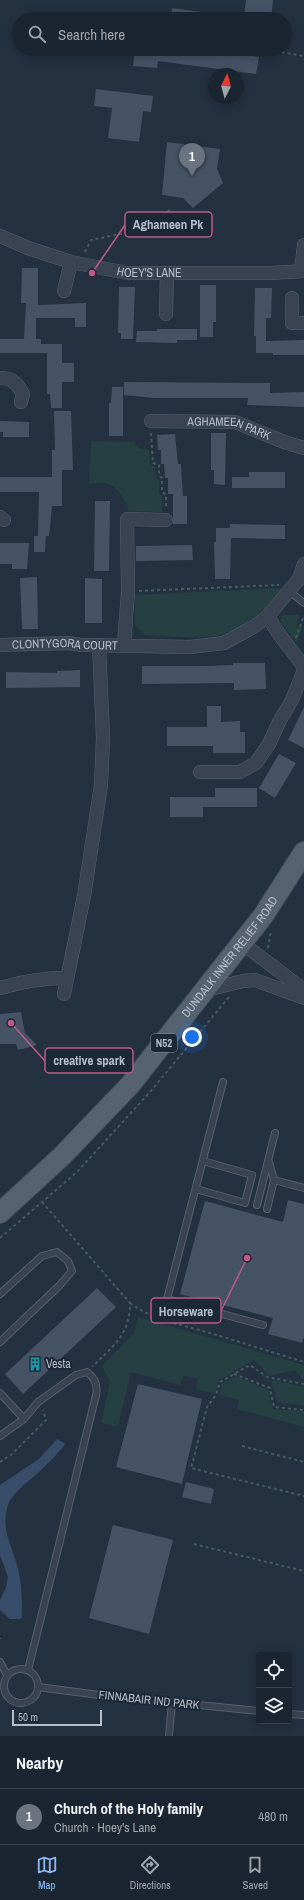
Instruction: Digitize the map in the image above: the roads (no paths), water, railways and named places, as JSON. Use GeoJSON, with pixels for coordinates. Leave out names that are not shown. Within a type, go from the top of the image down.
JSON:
{"type":"FeatureCollection","features":[{"type":"Feature","properties":{"kind":"main road","name":"DUNDALK INNER RELIEF ROAD"},"geometry":{"type":"LineString","coordinates":[[0,1213],[62,1156],[125,1090],[206,990],[263,916],[304,852]]}},
{"type":"Feature","properties":{"kind":"street","name":"HOEY'S LANE"},"geometry":{"type":"LineString","coordinates":[[0,237],[76,264],[127,273],[167,274],[302,271]]}},
{"type":"Feature","properties":{"kind":"street"},"geometry":{"type":"LineString","coordinates":[[302,271],[304,245]]}},
{"type":"Feature","properties":{"kind":"street"},"geometry":{"type":"LineString","coordinates":[[64,290],[76,264]]}},
{"type":"Feature","properties":{"kind":"street"},"geometry":{"type":"LineString","coordinates":[[166,314],[167,274]]}},
{"type":"Feature","properties":{"kind":"street"},"geometry":{"type":"LineString","coordinates":[[292,298],[292,323],[304,323]]}},
{"type":"Feature","properties":{"kind":"street"},"geometry":{"type":"LineString","coordinates":[[0,378],[9,378],[17,384],[23,394],[21,402]]}},
{"type":"Feature","properties":{"kind":"street","name":"AGHAMEEN PARK"},"geometry":{"type":"LineString","coordinates":[[151,421],[235,422],[284,442],[304,448]]}},
{"type":"Feature","properties":{"kind":"street","name":"CLONTYGORA COURT"},"geometry":{"type":"LineString","coordinates":[[0,645],[68,643],[124,645],[128,592],[127,519],[166,520]]}},
{"type":"Feature","properties":{"kind":"street"},"geometry":{"type":"LineString","coordinates":[[124,645],[190,647],[224,643],[255,626],[268,616],[300,579],[304,564]]}},
{"type":"Feature","properties":{"kind":"street"},"geometry":{"type":"LineString","coordinates":[[200,772],[240,772],[256,763],[269,744],[280,720],[292,700],[304,668],[274,628],[268,616]]}},
{"type":"Feature","properties":{"kind":"street"},"geometry":{"type":"LineString","coordinates":[[64,994],[84,896],[101,785],[103,738],[99,645]]}},
{"type":"Feature","properties":{"kind":"street"},"geometry":{"type":"LineString","coordinates":[[242,943],[304,990]]}},
{"type":"Feature","properties":{"kind":"street"},"geometry":{"type":"LineString","coordinates":[[0,988],[26,980],[67,978]]}},
{"type":"Feature","properties":{"kind":"street"},"geometry":{"type":"LineString","coordinates":[[206,990],[243,981],[255,980],[304,998]]}},
{"type":"Feature","properties":{"kind":"lane"},"geometry":{"type":"LineString","coordinates":[[292,588],[304,603]]}},
{"type":"Feature","properties":{"kind":"lane"},"geometry":{"type":"LineString","coordinates":[[223,1082],[167,1299],[263,1325]]}},
{"type":"Feature","properties":{"kind":"lane"},"geometry":{"type":"LineString","coordinates":[[257,1205],[275,1133]]}},
{"type":"Feature","properties":{"kind":"lane"},"geometry":{"type":"LineString","coordinates":[[267,1209],[274,1180],[268,1160]]}},
{"type":"Feature","properties":{"kind":"lane"},"geometry":{"type":"LineString","coordinates":[[196,1189],[244,1203],[252,1175],[203,1161]]}},
{"type":"Feature","properties":{"kind":"lane"},"geometry":{"type":"LineString","coordinates":[[274,1180],[304,1188]]}},
{"type":"Feature","properties":{"kind":"lane"},"geometry":{"type":"LineString","coordinates":[[0,1294],[42,1256],[57,1252],[68,1261],[72,1271],[59,1286],[0,1342]]}},
{"type":"Feature","properties":{"kind":"lane"},"geometry":{"type":"LineString","coordinates":[[0,1436],[24,1419],[38,1402],[76,1375],[88,1372],[92,1376],[98,1388],[28,1670]]}},
{"type":"Feature","properties":{"kind":"lane"},"geometry":{"type":"LineString","coordinates":[[0,1393],[24,1419]]}},
{"type":"Feature","properties":{"kind":"lane"},"geometry":{"type":"LineString","coordinates":[[0,1662],[7,1675]]}},
{"type":"Feature","properties":{"kind":"lane"},"geometry":{"type":"LineString","coordinates":[[15,1669],[28,1670],[34,1675],[38,1687],[32,1699],[20,1703],[10,1699],[2,1686],[7,1675],[15,1669]]}},
{"type":"Feature","properties":{"kind":"lane","name":"FINNABAIR IND PARK"},"geometry":{"type":"LineString","coordinates":[[38,1687],[256,1711]]}},
{"type":"Feature","properties":{"kind":"lane"},"geometry":{"type":"LineString","coordinates":[[169,1736],[172,1702]]}},
{"type":"Feature","properties":{"kind":"lane"},"geometry":{"type":"LineString","coordinates":[[292,1714],[304,1715]]}},
{"type":"Feature","properties":{"kind":"water"},"geometry":{"type":"Polygon","coordinates":[[[57,1439],[65,1444],[63,1447],[41,1470],[17,1491],[9,1502],[6,1511],[5,1519],[7,1534],[19,1571],[22,1598],[22,1617],[20,1619],[10,1619],[0,1610],[0,1600],[6,1587],[8,1577],[0,1555],[0,1485],[39,1459],[57,1439]]]}},
{"type":"Feature","properties":{"kind":"place","name":"Church of the Holy family"},"geometry":{"type":"Point","coordinates":[192,176]}},
{"type":"Feature","properties":{"kind":"place","name":"Aghameen Pk"},"geometry":{"type":"Point","coordinates":[92,273]}},
{"type":"Feature","properties":{"kind":"place","name":"creative spark"},"geometry":{"type":"Point","coordinates":[11,1023]}},
{"type":"Feature","properties":{"kind":"place","name":"Horseware"},"geometry":{"type":"Point","coordinates":[247,1258]}},
{"type":"Feature","properties":{"kind":"place","name":"Vesta"},"geometry":{"type":"Point","coordinates":[35,1364]}}]}
